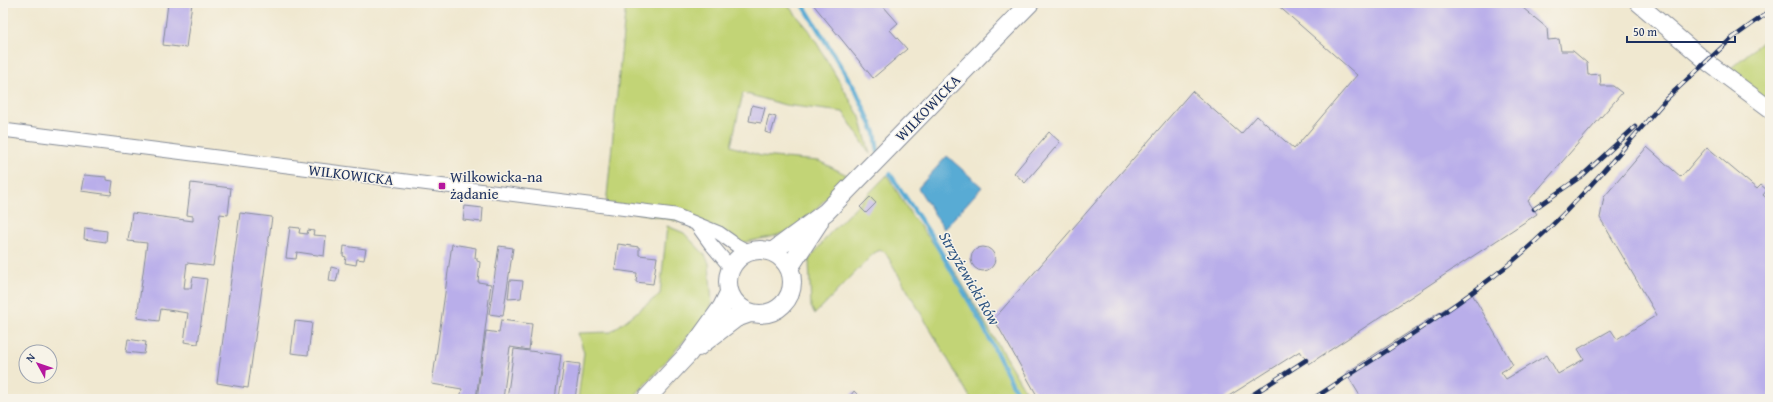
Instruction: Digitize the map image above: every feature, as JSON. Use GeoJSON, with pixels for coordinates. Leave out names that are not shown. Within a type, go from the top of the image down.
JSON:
{"type":"FeatureCollection","features":[{"type":"Feature","properties":{"kind":"main road","name":"WILKOWICKA"},"geometry":{"type":"LineString","coordinates":[[772,252],[826,212],[1030,3]]}},
{"type":"Feature","properties":{"kind":"main road","name":"WILKOWICKA"},"geometry":{"type":"LineString","coordinates":[[789,268],[826,212]]}},
{"type":"Feature","properties":{"kind":"main road"},"geometry":{"type":"LineString","coordinates":[[689,354],[736,318],[750,313],[766,314],[779,308],[784,303],[791,291],[792,283],[789,268],[782,258],[772,252],[761,250],[749,252],[735,261],[731,268],[728,279],[729,293],[736,304],[750,313]]}},
{"type":"Feature","properties":{"kind":"main road"},"geometry":{"type":"LineString","coordinates":[[646,399],[689,354],[722,307],[729,293]]}},
{"type":"Feature","properties":{"kind":"street"},"geometry":{"type":"LineString","coordinates":[[1638,3],[1707,62],[1770,108]]}},
{"type":"Feature","properties":{"kind":"street","name":"WILKOWICKA"},"geometry":{"type":"LineString","coordinates":[[3,130],[675,215],[719,233],[749,252]]}},
{"type":"Feature","properties":{"kind":"street","name":"WILKOWICKA"},"geometry":{"type":"LineString","coordinates":[[697,225],[731,268]]}},
{"type":"Feature","properties":{"kind":"green space"},"geometry":{"type":"Polygon","coordinates":[[[626,3],[786,3],[809,30],[860,117],[870,154],[843,112],[785,105],[743,93],[731,146],[761,156],[819,161],[847,175],[808,217],[790,230],[781,234],[736,245],[697,225],[606,206],[626,3]]]}},
{"type":"Feature","properties":{"kind":"green space"},"geometry":{"type":"Polygon","coordinates":[[[1770,35],[1770,109],[1724,74],[1770,35]]]}},
{"type":"Feature","properties":{"kind":"green space"},"geometry":{"type":"Polygon","coordinates":[[[887,175],[912,216],[956,273],[1030,399],[971,399],[885,252],[879,250],[873,254],[815,314],[811,307],[809,260],[829,234],[887,175]]]}},
{"type":"Feature","properties":{"kind":"green space"},"geometry":{"type":"Polygon","coordinates":[[[667,226],[684,233],[705,255],[709,263],[712,304],[708,314],[632,399],[578,399],[584,353],[578,333],[611,332],[660,294],[667,226]]]}},
{"type":"Feature","properties":{"kind":"water"},"geometry":{"type":"Polygon","coordinates":[[[947,156],[982,187],[944,229],[918,188],[947,156]]]}},
{"type":"Feature","properties":{"kind":"building"},"geometry":{"type":"Polygon","coordinates":[[[168,3],[192,3],[186,48],[163,45],[168,3]]]}},
{"type":"Feature","properties":{"kind":"building"},"geometry":{"type":"Polygon","coordinates":[[[812,3],[887,3],[884,7],[898,23],[890,30],[907,49],[873,78],[812,3]]]}},
{"type":"Feature","properties":{"kind":"building"},"geometry":{"type":"Polygon","coordinates":[[[1275,3],[1517,3],[1547,28],[1548,40],[1559,39],[1561,51],[1573,51],[1587,63],[1588,75],[1600,74],[1601,86],[1613,86],[1622,93],[1528,201],[1537,214],[1309,364],[1300,351],[1224,399],[1039,399],[994,319],[1192,91],[1241,134],[1257,116],[1294,149],[1357,75],[1275,3]]]}},
{"type":"Feature","properties":{"kind":"building"},"geometry":{"type":"Polygon","coordinates":[[[752,105],[765,108],[761,123],[749,121],[752,105]]]}},
{"type":"Feature","properties":{"kind":"building"},"geometry":{"type":"Polygon","coordinates":[[[769,115],[776,117],[771,134],[765,132],[769,115]]]}},
{"type":"Feature","properties":{"kind":"building"},"geometry":{"type":"Polygon","coordinates":[[[1049,132],[1060,142],[1025,183],[1014,173],[1049,132]]]}},
{"type":"Feature","properties":{"kind":"building"},"geometry":{"type":"Polygon","coordinates":[[[1647,147],[1681,177],[1707,147],[1757,189],[1761,185],[1767,190],[1763,195],[1770,201],[1770,399],[1362,399],[1346,373],[1471,292],[1513,365],[1501,372],[1506,379],[1547,355],[1558,374],[1584,359],[1578,349],[1611,330],[1617,339],[1657,315],[1600,218],[1604,197],[1647,147]]]}},
{"type":"Feature","properties":{"kind":"building"},"geometry":{"type":"Polygon","coordinates":[[[84,175],[106,177],[106,180],[113,181],[111,195],[81,191],[84,175]]]}},
{"type":"Feature","properties":{"kind":"building"},"geometry":{"type":"Polygon","coordinates":[[[191,183],[231,188],[228,215],[220,214],[213,266],[187,263],[184,288],[191,288],[193,277],[207,279],[198,344],[184,342],[188,313],[161,309],[159,321],[137,318],[147,243],[128,241],[132,213],[193,221],[193,216],[187,215],[191,183]]]}},
{"type":"Feature","properties":{"kind":"building"},"geometry":{"type":"Polygon","coordinates":[[[870,197],[876,203],[866,213],[860,207],[870,197]]]}},
{"type":"Feature","properties":{"kind":"building"},"geometry":{"type":"Polygon","coordinates":[[[465,206],[483,208],[482,222],[463,220],[465,206]]]}},
{"type":"Feature","properties":{"kind":"building"},"geometry":{"type":"Polygon","coordinates":[[[240,213],[272,217],[248,388],[217,383],[240,213]]]}},
{"type":"Feature","properties":{"kind":"building"},"geometry":{"type":"Polygon","coordinates":[[[290,227],[300,228],[299,233],[307,234],[308,230],[314,231],[313,235],[326,236],[324,256],[297,252],[296,259],[286,258],[290,227]]]}},
{"type":"Feature","properties":{"kind":"building"},"geometry":{"type":"Polygon","coordinates":[[[85,228],[107,231],[106,242],[84,239],[85,228]]]}},
{"type":"Feature","properties":{"kind":"building"},"geometry":{"type":"Polygon","coordinates":[[[452,244],[476,248],[475,258],[477,258],[477,261],[480,262],[478,282],[491,284],[476,399],[460,399],[462,389],[432,384],[452,244]]]}},
{"type":"Feature","properties":{"kind":"building"},"geometry":{"type":"Polygon","coordinates":[[[618,244],[639,247],[639,255],[657,257],[653,284],[636,282],[637,273],[615,270],[618,244]]]}},
{"type":"Feature","properties":{"kind":"building"},"geometry":{"type":"Polygon","coordinates":[[[344,246],[366,249],[364,260],[357,259],[356,265],[345,263],[346,257],[343,256],[344,246]]]}},
{"type":"Feature","properties":{"kind":"building"},"geometry":{"type":"Polygon","coordinates":[[[499,246],[513,248],[503,316],[489,314],[499,246]]]}},
{"type":"Feature","properties":{"kind":"building"},"geometry":{"type":"Polygon","coordinates":[[[983,247],[992,250],[995,259],[992,268],[983,271],[974,268],[971,259],[974,250],[983,247]]]}},
{"type":"Feature","properties":{"kind":"building"},"geometry":{"type":"Polygon","coordinates":[[[331,267],[339,269],[336,282],[329,281],[331,267]]]}},
{"type":"Feature","properties":{"kind":"building"},"geometry":{"type":"Polygon","coordinates":[[[510,280],[523,281],[521,298],[508,299],[510,280]]]}},
{"type":"Feature","properties":{"kind":"building"},"geometry":{"type":"Polygon","coordinates":[[[501,320],[532,324],[529,350],[510,347],[503,399],[477,399],[486,331],[499,333],[501,320]]]}},
{"type":"Feature","properties":{"kind":"building"},"geometry":{"type":"Polygon","coordinates":[[[295,321],[312,323],[308,355],[291,353],[295,321]]]}},
{"type":"Feature","properties":{"kind":"building"},"geometry":{"type":"Polygon","coordinates":[[[128,339],[146,342],[144,354],[126,352],[128,339]]]}},
{"type":"Feature","properties":{"kind":"building"},"geometry":{"type":"Polygon","coordinates":[[[514,349],[561,355],[555,399],[507,399],[514,349]]]}},
{"type":"Feature","properties":{"kind":"building"},"geometry":{"type":"Polygon","coordinates":[[[564,362],[580,364],[575,399],[559,399],[564,362]]]}},
{"type":"Feature","properties":{"kind":"building"},"geometry":{"type":"Polygon","coordinates":[[[854,391],[862,399],[848,399],[854,391]]]}},
{"type":"Feature","properties":{"kind":"waterway","name":"Strzyżewicki Rów"},"geometry":{"type":"LineString","coordinates":[[802,3],[856,91],[875,133],[878,152]]}},
{"type":"Feature","properties":{"kind":"waterway","name":"Strzyżewicki Rów"},"geometry":{"type":"LineString","coordinates":[[890,174],[932,237],[980,320],[1020,399]]}},
{"type":"Feature","properties":{"kind":"railway"},"geometry":{"type":"LineString","coordinates":[[1665,100],[1731,39],[1770,11]]}},
{"type":"Feature","properties":{"kind":"railway"},"geometry":{"type":"LineString","coordinates":[[1313,399],[1437,317],[1508,265],[1572,205],[1669,96]]}},
{"type":"Feature","properties":{"kind":"railway"},"geometry":{"type":"LineString","coordinates":[[1534,209],[1583,175],[1635,127]]}},
{"type":"Feature","properties":{"kind":"railway"},"geometry":{"type":"LineString","coordinates":[[1246,399],[1306,360]]}},
{"type":"Feature","properties":{"kind":"place","name":"Wilkowicka-na żądanie"},"geometry":{"type":"Point","coordinates":[442,186]}}]}
